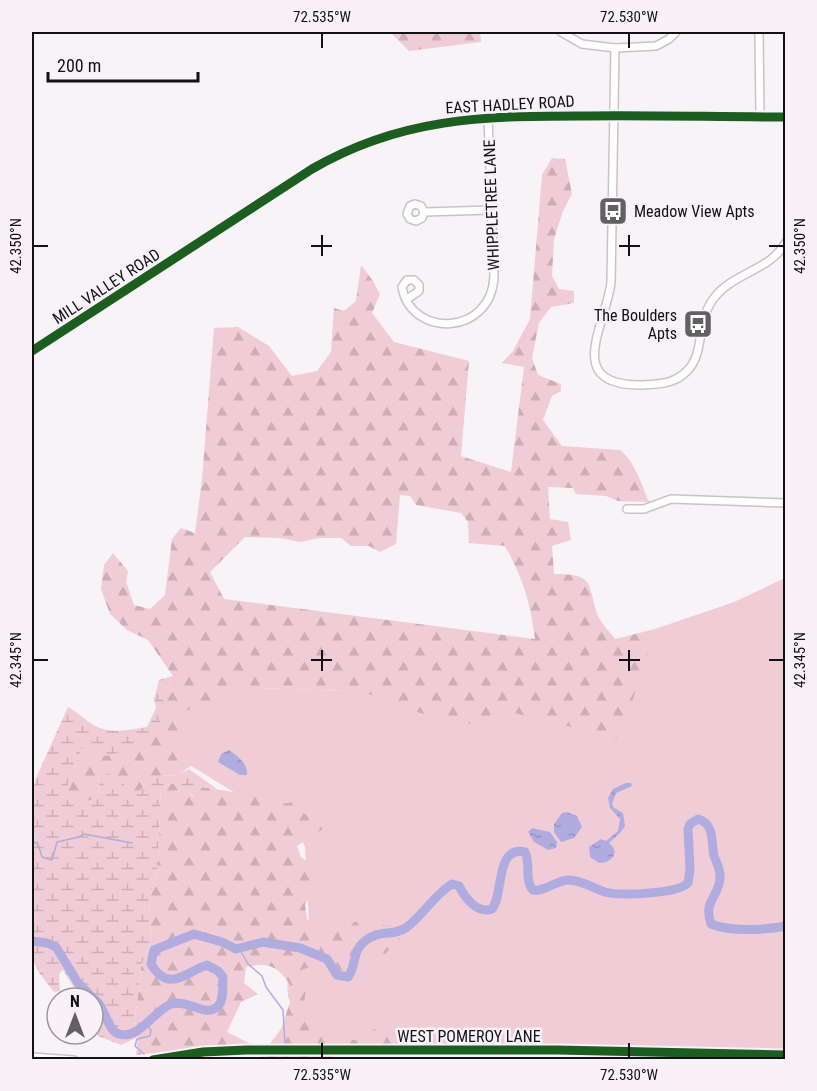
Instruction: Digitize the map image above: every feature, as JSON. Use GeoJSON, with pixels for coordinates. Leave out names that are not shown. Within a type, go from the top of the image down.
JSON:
{"type":"FeatureCollection","features":[{"type":"Feature","properties":{"kind":"street"},"geometry":{"type":"LineString","coordinates":[[561,32],[582,44],[615,48],[656,46],[676,32]]}},
{"type":"Feature","properties":{"kind":"street"},"geometry":{"type":"LineString","coordinates":[[759,32],[760,116]]}},
{"type":"Feature","properties":{"kind":"street"},"geometry":{"type":"LineString","coordinates":[[615,48],[610,283],[606,306],[594,342],[594,359],[606,378],[622,384],[667,384],[687,372],[696,356],[703,320],[714,298],[733,280],[769,262],[786,242]]}},
{"type":"Feature","properties":{"kind":"street","name":"EAST HADLEY ROAD"},"geometry":{"type":"LineString","coordinates":[[196,246],[312,169],[351,148],[388,135],[436,123],[488,117],[786,117]]}},
{"type":"Feature","properties":{"kind":"street","name":"WHIPPLETREE LANE"},"geometry":{"type":"LineString","coordinates":[[407,299],[419,314],[431,321],[463,322],[480,311],[490,295],[494,281],[488,117]]}},
{"type":"Feature","properties":{"kind":"street"},"geometry":{"type":"LineString","coordinates":[[424,212],[491,210]]}},
{"type":"Feature","properties":{"kind":"street","name":"MILL VALLEY ROAD"},"geometry":{"type":"LineString","coordinates":[[32,351],[196,246]]}},
{"type":"Feature","properties":{"kind":"street"},"geometry":{"type":"LineString","coordinates":[[627,509],[644,509],[674,499],[786,503]]}},
{"type":"Feature","properties":{"kind":"street","name":"WEST POMEROY LANE"},"geometry":{"type":"LineString","coordinates":[[153,1059],[203,1052],[246,1050],[557,1050],[786,1055]]}},
{"type":"Feature","properties":{"kind":"street"},"geometry":{"type":"LineString","coordinates":[[556,1059],[557,1050]]}},
{"type":"Feature","properties":{"kind":"street"},"geometry":{"type":"LineString","coordinates":[[32,1057],[74,1059]]}},
{"type":"Feature","properties":{"kind":"green space"},"geometry":{"type":"Polygon","coordinates":[[[390,32],[480,32],[481,42],[409,51],[390,32]]]}},
{"type":"Feature","properties":{"kind":"green space"},"geometry":{"type":"Polygon","coordinates":[[[552,158],[565,159],[572,194],[563,211],[554,239],[552,276],[559,289],[574,291],[574,303],[551,307],[539,323],[532,358],[538,375],[561,384],[561,391],[552,396],[543,420],[562,446],[620,450],[634,467],[649,502],[618,501],[606,496],[576,494],[573,488],[548,487],[550,519],[568,522],[571,540],[552,546],[554,574],[577,576],[587,583],[598,616],[615,639],[655,629],[624,728],[613,745],[608,731],[595,747],[584,730],[506,711],[494,714],[474,725],[420,713],[385,697],[346,691],[257,688],[219,695],[201,713],[192,709],[179,712],[184,750],[202,758],[178,775],[156,776],[133,797],[119,778],[98,771],[100,796],[77,806],[67,793],[68,781],[83,747],[95,745],[110,755],[141,742],[156,728],[164,696],[173,676],[148,640],[127,630],[110,614],[101,589],[104,565],[113,553],[128,571],[126,582],[134,605],[150,609],[165,595],[172,539],[181,528],[195,533],[202,479],[214,328],[238,327],[269,346],[292,376],[317,371],[331,352],[334,308],[344,311],[356,301],[361,265],[380,294],[372,313],[394,342],[469,361],[461,456],[511,472],[524,367],[502,363],[513,351],[530,319],[542,175],[552,158]],[[400,495],[396,544],[380,552],[369,546],[351,546],[341,538],[320,538],[300,542],[280,538],[245,537],[210,572],[224,599],[535,639],[525,591],[505,546],[469,543],[468,522],[461,513],[416,505],[410,496],[400,495]]]}},
{"type":"Feature","properties":{"kind":"green space"},"geometry":{"type":"Polygon","coordinates":[[[785,578],[785,1051],[590,1045],[323,1045],[299,1021],[288,997],[287,974],[309,924],[305,847],[299,832],[193,767],[174,751],[179,699],[257,688],[346,691],[626,720],[655,629],[734,602],[785,578]]]}},
{"type":"Feature","properties":{"kind":"green space"},"geometry":{"type":"Polygon","coordinates":[[[173,676],[164,696],[168,707],[151,733],[132,747],[109,755],[102,756],[95,745],[83,747],[68,781],[68,793],[77,805],[100,796],[98,770],[119,778],[133,796],[156,776],[178,775],[189,769],[217,789],[202,787],[195,797],[172,783],[161,788],[158,863],[149,904],[152,939],[141,967],[135,1020],[138,1037],[121,1045],[105,1039],[105,986],[73,986],[63,970],[59,974],[60,986],[49,986],[32,959],[32,794],[36,778],[68,707],[95,726],[108,730],[121,731],[147,727],[156,708],[154,699],[159,680],[173,676]]]}},
{"type":"Feature","properties":{"kind":"green space"},"geometry":{"type":"Polygon","coordinates":[[[172,783],[182,787],[194,797],[202,787],[233,792],[257,792],[271,805],[295,802],[299,811],[313,818],[332,812],[324,828],[297,846],[301,857],[310,864],[317,888],[305,904],[307,919],[317,929],[346,931],[354,922],[395,926],[400,939],[385,954],[372,952],[363,965],[345,973],[322,966],[298,971],[306,988],[303,1013],[326,1040],[359,1040],[377,1027],[418,1037],[455,1041],[455,1047],[269,1045],[281,1029],[294,990],[274,968],[255,965],[246,967],[244,983],[258,994],[241,1002],[227,1032],[255,1046],[201,1048],[136,1055],[138,1037],[135,1020],[141,967],[152,939],[149,904],[158,863],[161,788],[172,783]]]}},
{"type":"Feature","properties":{"kind":"green space"},"geometry":{"type":"Polygon","coordinates":[[[267,1052],[333,1056],[333,1060],[264,1060],[260,1058],[267,1052]]]}},
{"type":"Feature","properties":{"kind":"water"},"geometry":{"type":"Polygon","coordinates":[[[229,750],[244,764],[247,775],[240,775],[218,762],[221,754],[229,750]]]}},
{"type":"Feature","properties":{"kind":"water"},"geometry":{"type":"Polygon","coordinates":[[[631,783],[632,786],[616,793],[612,804],[614,808],[623,813],[625,826],[609,843],[613,846],[615,853],[611,859],[599,863],[590,857],[589,847],[601,839],[606,841],[618,831],[620,819],[610,808],[608,798],[613,789],[631,783]]]}},
{"type":"Feature","properties":{"kind":"water"},"geometry":{"type":"Polygon","coordinates":[[[567,812],[577,816],[582,827],[574,838],[561,842],[554,832],[554,824],[562,813],[567,812]]]}},
{"type":"Feature","properties":{"kind":"water"},"geometry":{"type":"Polygon","coordinates":[[[532,828],[550,832],[557,842],[556,848],[548,850],[534,842],[528,832],[532,828]]]}},
{"type":"Feature","properties":{"kind":"waterway"},"geometry":{"type":"LineString","coordinates":[[105,1016],[115,1032],[126,1035],[133,1033],[163,1009],[175,1003],[207,1010],[217,1007],[220,1004],[223,989],[223,977],[218,971],[207,965],[184,976],[171,979],[164,978],[151,964],[154,950],[194,934],[222,942],[236,949],[263,942],[300,948],[327,959],[337,975],[348,977],[356,953],[366,940],[407,927],[452,884],[459,886],[468,900],[477,907],[492,909],[496,902],[505,863],[515,852],[525,852],[529,882],[533,890],[569,880],[612,893],[635,894],[673,890],[688,883],[690,869],[688,829],[690,824],[698,819],[710,829],[714,856],[720,873],[719,885],[709,910],[711,924],[748,930],[786,926]]}},
{"type":"Feature","properties":{"kind":"waterway"},"geometry":{"type":"LineString","coordinates":[[32,841],[38,844],[42,857],[52,860],[57,842],[84,834],[132,843]]}},
{"type":"Feature","properties":{"kind":"waterway"},"geometry":{"type":"LineString","coordinates":[[32,941],[56,947],[81,986]]}},
{"type":"Feature","properties":{"kind":"waterway"},"geometry":{"type":"LineString","coordinates":[[240,950],[248,964],[262,976],[266,987],[283,1010],[285,1044]]}},
{"type":"Feature","properties":{"kind":"waterway"},"geometry":{"type":"LineString","coordinates":[[144,1054],[135,1046],[137,1039],[150,1036],[151,1030],[146,1024]]}},
{"type":"Feature","properties":{"kind":"waterway"},"geometry":{"type":"LineString","coordinates":[[285,1053],[288,1060]]}},
{"type":"Feature","properties":{"kind":"cycle path"},"geometry":{"type":"LineString","coordinates":[[32,351],[312,169],[377,139],[442,123],[509,117],[786,117]]}},
{"type":"Feature","properties":{"kind":"cycle path"},"geometry":{"type":"LineString","coordinates":[[153,1060],[203,1052],[246,1050],[557,1050],[786,1055]]}},
{"type":"Feature","properties":{"kind":"place","name":"Meadow View Apts"},"geometry":{"type":"Point","coordinates":[613,211]}},
{"type":"Feature","properties":{"kind":"place","name":"The Boulders Apts"},"geometry":{"type":"Point","coordinates":[698,324]}}]}
